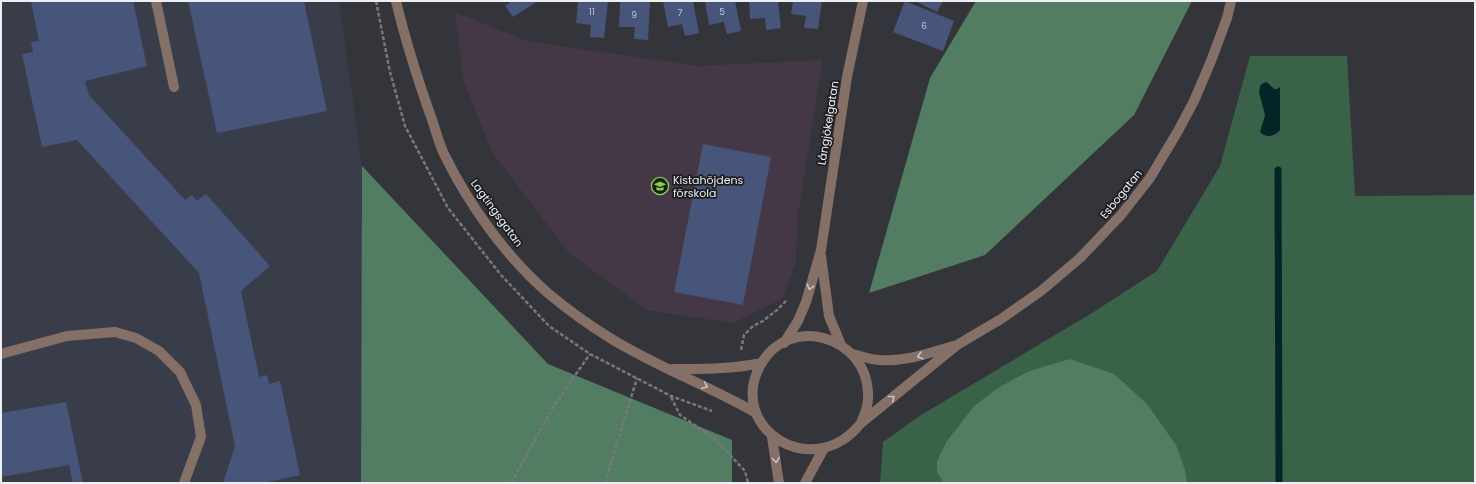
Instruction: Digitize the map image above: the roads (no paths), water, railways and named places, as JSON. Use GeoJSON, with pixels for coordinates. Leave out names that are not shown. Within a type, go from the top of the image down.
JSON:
{"type":"FeatureCollection","features":[{"type":"Feature","properties":{"kind":"street"},"geometry":{"type":"LineString","coordinates":[[156,1],[174,87]]}},
{"type":"Feature","properties":{"kind":"street","name":"Lagtingsgatan"},"geometry":{"type":"LineString","coordinates":[[396,1],[407,46],[444,153],[468,197],[494,234],[523,268],[549,294],[580,318],[611,338],[644,358],[724,395],[756,413]]}},
{"type":"Feature","properties":{"kind":"street","name":"Långjökelgatan"},"geometry":{"type":"LineString","coordinates":[[784,343],[798,321],[806,302],[821,250],[847,77],[864,1]]}},
{"type":"Feature","properties":{"kind":"street","name":"Esbogatan"},"geometry":{"type":"LineString","coordinates":[[861,423],[957,345],[1001,319],[1041,291],[1080,258],[1121,215],[1150,178],[1194,101],[1227,18],[1231,1]]}},
{"type":"Feature","properties":{"kind":"street","name":"Långjökelgatan"},"geometry":{"type":"LineString","coordinates":[[821,250],[829,316],[841,345]]}},
{"type":"Feature","properties":{"kind":"street"},"geometry":{"type":"LineString","coordinates":[[1,354],[66,336],[115,332],[136,338],[159,351],[180,372],[196,405],[201,437],[184,483]]}},
{"type":"Feature","properties":{"kind":"street"},"geometry":{"type":"LineString","coordinates":[[813,336],[828,339],[841,345],[852,354],[861,366],[868,387],[866,409],[861,423],[845,440],[834,447],[812,452],[790,448],[772,437],[762,426],[756,413],[754,400],[753,387],[756,375],[762,363],[772,352],[784,343],[798,338],[813,336]]}},
{"type":"Feature","properties":{"kind":"street","name":"Esbogatan"},"geometry":{"type":"LineString","coordinates":[[852,354],[879,360],[900,360],[913,358],[957,345]]}},
{"type":"Feature","properties":{"kind":"street","name":"Lagtingsgatan"},"geometry":{"type":"LineString","coordinates":[[670,369],[716,370],[738,368],[762,363]]}},
{"type":"Feature","properties":{"kind":"street"},"geometry":{"type":"LineString","coordinates":[[772,437],[779,483]]}},
{"type":"Feature","properties":{"kind":"street"},"geometry":{"type":"LineString","coordinates":[[805,483],[823,450]]}},
{"type":"Feature","properties":{"kind":"waterway"},"geometry":{"type":"LineString","coordinates":[[1278,170],[1279,483]]}},
{"type":"Feature","properties":{"kind":"place","name":"Kistahöjdens förskola"},"geometry":{"type":"Point","coordinates":[660,186]}}]}
